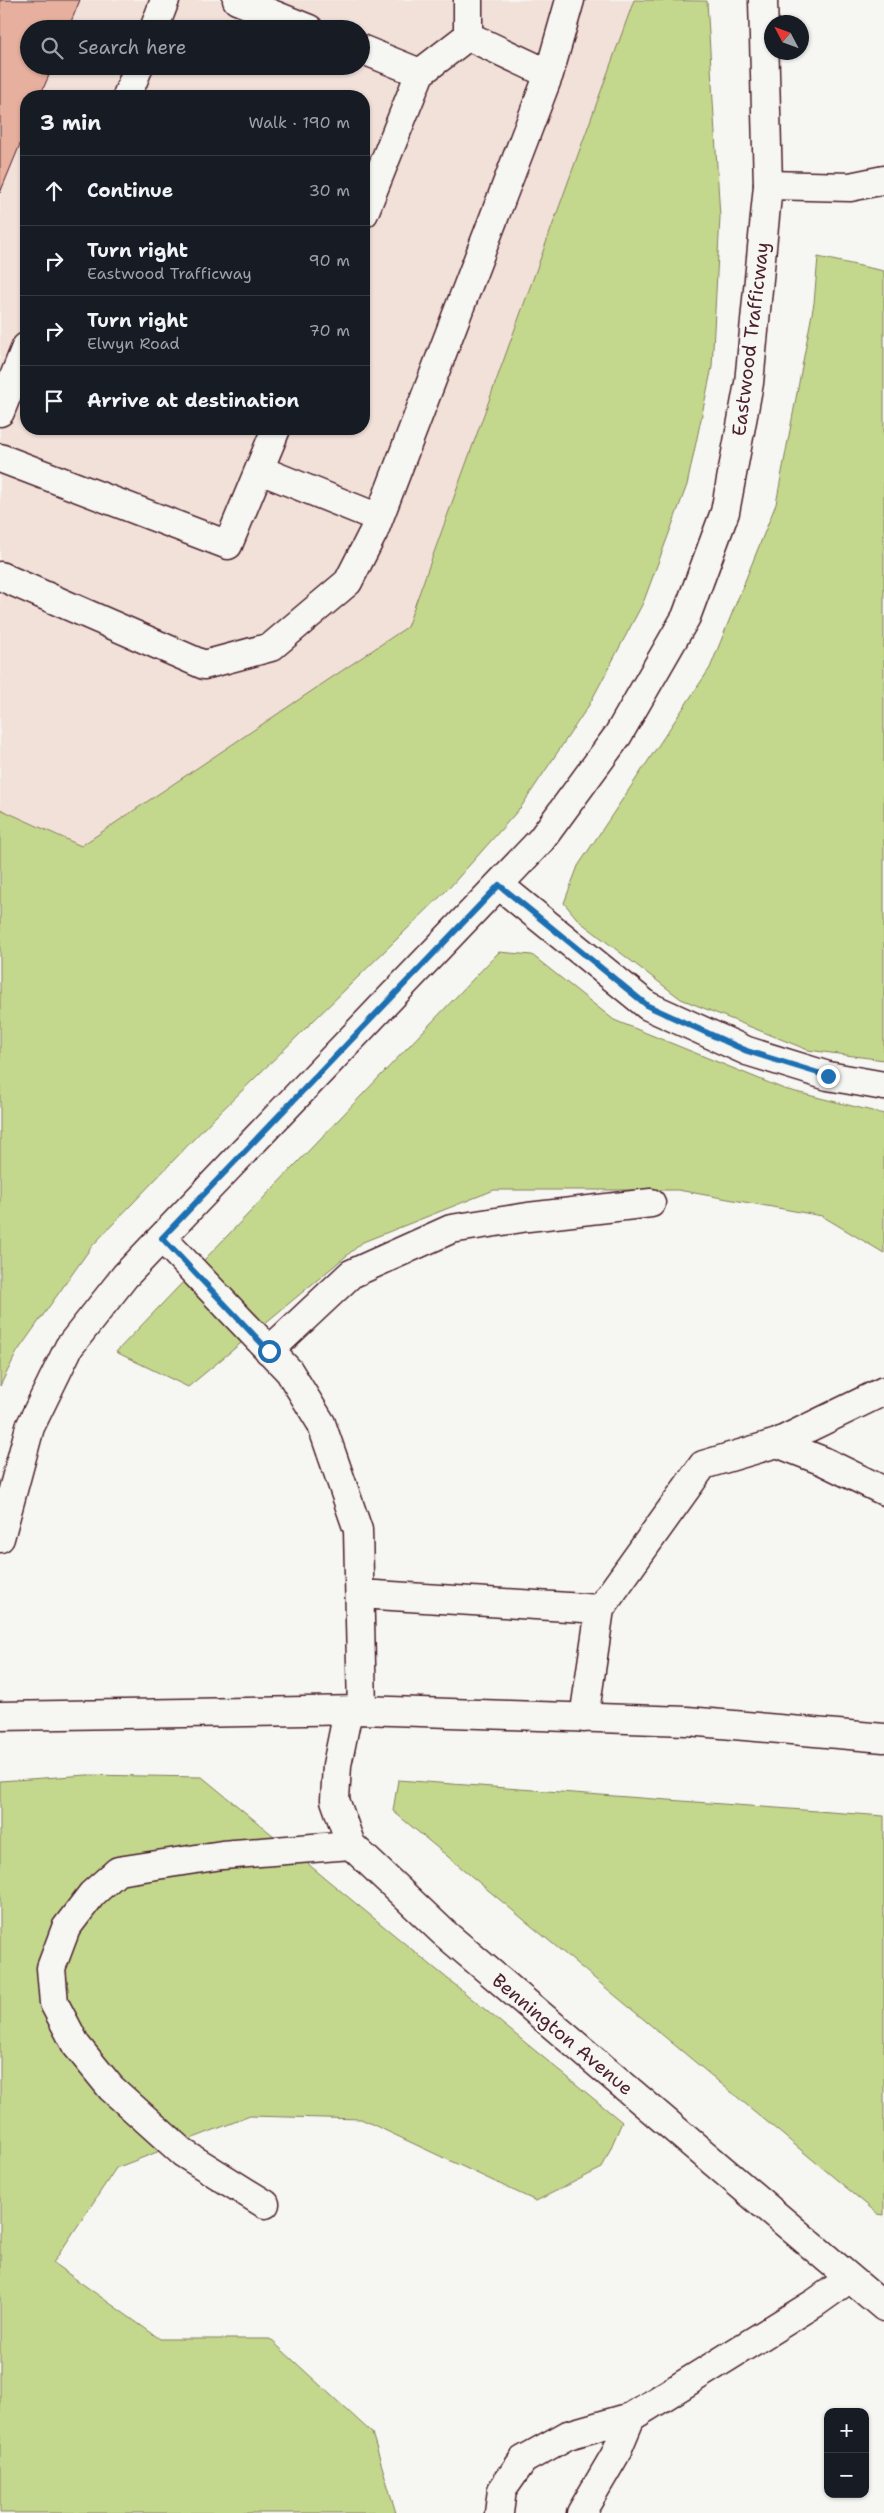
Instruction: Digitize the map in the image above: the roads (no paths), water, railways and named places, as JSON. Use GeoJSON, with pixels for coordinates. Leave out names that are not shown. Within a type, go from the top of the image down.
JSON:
{"type":"FeatureCollection","features":[{"type":"Feature","properties":{"kind":"main road"},"geometry":{"type":"LineString","coordinates":[[157,20],[165,0]]}},
{"type":"Feature","properties":{"kind":"main road"},"geometry":{"type":"LineString","coordinates":[[237,0],[287,20]]}},
{"type":"Feature","properties":{"kind":"main road"},"geometry":{"type":"LineString","coordinates":[[468,0],[468,36]]}},
{"type":"Feature","properties":{"kind":"main road"},"geometry":{"type":"LineString","coordinates":[[0,576],[204,665],[271,646],[348,582],[380,518],[549,74],[570,0]]}},
{"type":"Feature","properties":{"kind":"main road","name":"Eastwood Trafficway"},"geometry":{"type":"LineString","coordinates":[[0,1538],[30,1427],[69,1346],[125,1276],[541,840],[618,734],[686,617],[725,512],[749,383],[768,184],[763,0]]}},
{"type":"Feature","properties":{"kind":"main road"},"geometry":{"type":"LineString","coordinates":[[370,198],[420,73],[468,36]]}},
{"type":"Feature","properties":{"kind":"main road"},"geometry":{"type":"LineString","coordinates":[[468,36],[549,74]]}},
{"type":"Feature","properties":{"kind":"main road"},"geometry":{"type":"LineString","coordinates":[[370,54],[420,73]]}},
{"type":"Feature","properties":{"kind":"main road"},"geometry":{"type":"LineString","coordinates":[[129,90],[135,75]]}},
{"type":"Feature","properties":{"kind":"main road"},"geometry":{"type":"LineString","coordinates":[[768,184],[850,187],[884,180]]}},
{"type":"Feature","properties":{"kind":"main road"},"geometry":{"type":"LineString","coordinates":[[0,412],[20,362]]}},
{"type":"Feature","properties":{"kind":"main road"},"geometry":{"type":"LineString","coordinates":[[0,458],[228,545],[274,435]]}},
{"type":"Feature","properties":{"kind":"main road"},"geometry":{"type":"LineString","coordinates":[[260,470],[380,518]]}},
{"type":"Feature","properties":{"kind":"main road"},"geometry":{"type":"LineString","coordinates":[[499,885],[648,1006],[747,1051],[828,1076],[884,1086]]}},
{"type":"Feature","properties":{"kind":"main road"},"geometry":{"type":"LineString","coordinates":[[269,1351],[351,1274],[451,1229],[528,1217],[650,1203]]}},
{"type":"Feature","properties":{"kind":"main road","name":"Bennington Avenue"},"geometry":{"type":"LineString","coordinates":[[162,1238],[289,1371],[321,1423],[358,1530],[360,1594],[355,1711],[337,1765],[335,1800],[351,1845],[443,1932],[884,2307]]}},
{"type":"Feature","properties":{"kind":"main road"},"geometry":{"type":"LineString","coordinates":[[584,1718],[600,1609],[703,1465],[777,1443],[884,1391]]}},
{"type":"Feature","properties":{"kind":"main road"},"geometry":{"type":"LineString","coordinates":[[777,1443],[823,1461],[884,1491]]}},
{"type":"Feature","properties":{"kind":"main road"},"geometry":{"type":"LineString","coordinates":[[360,1594],[600,1609]]}},
{"type":"Feature","properties":{"kind":"main road"},"geometry":{"type":"LineString","coordinates":[[0,1716],[355,1711],[687,1721],[884,1738]]}},
{"type":"Feature","properties":{"kind":"main road"},"geometry":{"type":"LineString","coordinates":[[265,2204],[183,2152],[111,2088],[76,2045],[54,2003],[51,1968],[66,1928],[92,1894],[118,1871],[222,1855],[351,1845]]}},
{"type":"Feature","properties":{"kind":"main road"},"geometry":{"type":"LineString","coordinates":[[496,2513],[502,2490],[523,2460],[568,2435],[631,2417],[815,2303],[850,2278]]}},
{"type":"Feature","properties":{"kind":"main road"},"geometry":{"type":"LineString","coordinates":[[581,2513],[615,2455],[631,2417]]}}]}
